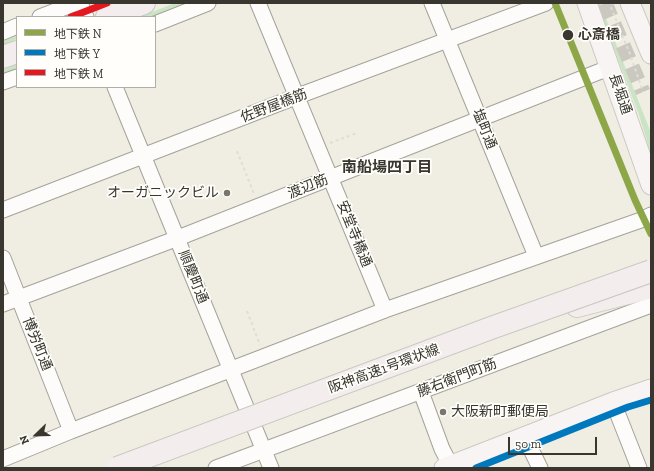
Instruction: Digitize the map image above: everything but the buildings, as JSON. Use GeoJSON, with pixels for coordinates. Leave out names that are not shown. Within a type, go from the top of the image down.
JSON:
{"type":"FeatureCollection","features":[{"type":"Feature","properties":{"kind":"highway"},"geometry":{"type":"LineString","coordinates":[[110,16],[144,3]]}},
{"type":"Feature","properties":{"kind":"highway"},"geometry":{"type":"LineString","coordinates":[[3,57],[16,52]]}},
{"type":"Feature","properties":{"kind":"highway","name":"阪神高速1号環状線"},"geometry":{"type":"LineString","coordinates":[[117,468],[492,328],[651,271]]}},
{"type":"Feature","properties":{"kind":"highway"},"geometry":{"type":"LineString","coordinates":[[492,328],[651,287]]}},
{"type":"Feature","properties":{"kind":"highway"},"geometry":{"type":"LineString","coordinates":[[129,468],[173,447]]}},
{"type":"Feature","properties":{"kind":"main road","name":"長堀通"},"geometry":{"type":"LineString","coordinates":[[587,3],[611,67],[651,185]]}},
{"type":"Feature","properties":{"kind":"main road"},"geometry":{"type":"LineString","coordinates":[[630,3],[651,54]]}},
{"type":"Feature","properties":{"kind":"main road"},"geometry":{"type":"LineString","coordinates":[[449,467],[613,402],[651,389]]}},
{"type":"Feature","properties":{"kind":"street"},"geometry":{"type":"LineString","coordinates":[[43,16],[76,3]]}},
{"type":"Feature","properties":{"kind":"street"},"geometry":{"type":"LineString","coordinates":[[80,3],[86,16]]}},
{"type":"Feature","properties":{"kind":"street"},"geometry":{"type":"LineString","coordinates":[[156,24],[208,3]]}},
{"type":"Feature","properties":{"kind":"street","name":"安堂寺橋通"},"geometry":{"type":"LineString","coordinates":[[258,3],[298,96],[385,310]]}},
{"type":"Feature","properties":{"kind":"street","name":"塩町通"},"geometry":{"type":"LineString","coordinates":[[432,3],[536,256]]}},
{"type":"Feature","properties":{"kind":"street","name":"佐野屋橋筋"},"geometry":{"type":"LineString","coordinates":[[3,210],[298,96],[546,3]]}},
{"type":"Feature","properties":{"kind":"street"},"geometry":{"type":"LineString","coordinates":[[3,32],[16,26]]}},
{"type":"Feature","properties":{"kind":"street","name":"渡辺筋"},"geometry":{"type":"LineString","coordinates":[[3,304],[259,207],[611,67]]}},
{"type":"Feature","properties":{"kind":"street"},"geometry":{"type":"LineString","coordinates":[[3,82],[16,77]]}},
{"type":"Feature","properties":{"kind":"street","name":"順慶町通"},"geometry":{"type":"LineString","coordinates":[[115,88],[271,468]]}},
{"type":"Feature","properties":{"kind":"street"},"geometry":{"type":"LineString","coordinates":[[3,459],[71,431],[385,310],[651,215]]}},
{"type":"Feature","properties":{"kind":"street","name":"博労町通"},"geometry":{"type":"LineString","coordinates":[[3,258],[71,431]]}},
{"type":"Feature","properties":{"kind":"street","name":"藤右衛門町筋"},"geometry":{"type":"LineString","coordinates":[[216,468],[651,305]]}},
{"type":"Feature","properties":{"kind":"street"},"geometry":{"type":"LineString","coordinates":[[421,392],[449,467]]}},
{"type":"Feature","properties":{"kind":"street"},"geometry":{"type":"LineString","coordinates":[[613,402],[639,468]]}},
{"type":"Feature","properties":{"kind":"street"},"geometry":{"type":"LineString","coordinates":[[525,437],[540,468]]}},
{"type":"Feature","properties":{"kind":"path"},"geometry":{"type":"LineString","coordinates":[[613,3],[610,5],[643,92]]}},
{"type":"Feature","properties":{"kind":"path"},"geometry":{"type":"LineString","coordinates":[[328,144],[357,132]]}},
{"type":"Feature","properties":{"kind":"path"},"geometry":{"type":"LineString","coordinates":[[236,151],[259,207]]}},
{"type":"Feature","properties":{"kind":"path"},"geometry":{"type":"LineString","coordinates":[[247,311],[263,352]]}},
{"type":"Feature","properties":{"kind":"green space"},"geometry":{"type":"Polygon","coordinates":[[[175,3],[195,3],[156,17],[142,16],[175,3]]]}},
{"type":"Feature","properties":{"kind":"green space"},"geometry":{"type":"Polygon","coordinates":[[[597,3],[600,3],[651,133],[651,154],[639,115],[597,3]]]}},
{"type":"Feature","properties":{"kind":"green space"},"geometry":{"type":"Polygon","coordinates":[[[16,31],[16,39],[3,45],[3,37],[16,31]]]}},
{"type":"Feature","properties":{"kind":"green space"},"geometry":{"type":"Polygon","coordinates":[[[16,64],[16,72],[3,78],[3,70],[16,64]]]}},
{"type":"Feature","properties":{"kind":"tunnel"},"geometry":{"type":"LineString","coordinates":[[605,3],[643,92]]}},
{"type":"Feature","properties":{"kind":"metro line","name":"M"},"geometry":{"type":"LineString","coordinates":[[74,16],[107,3]]}},
{"type":"Feature","properties":{"kind":"metro line","name":"N"},"geometry":{"type":"LineString","coordinates":[[555,3],[635,200],[651,234]]}},
{"type":"Feature","properties":{"kind":"metro line","name":"Y"},"geometry":{"type":"LineString","coordinates":[[476,468],[628,407],[651,400]]}},
{"type":"Feature","properties":{"kind":"place","name":"心斎橋"},"geometry":{"type":"Point","coordinates":[568,35]}},
{"type":"Feature","properties":{"kind":"place","name":"オーガニックビル"},"geometry":{"type":"Point","coordinates":[227,193]}},
{"type":"Feature","properties":{"kind":"place","name":"大阪新町郵便局"},"geometry":{"type":"Point","coordinates":[443,412]}},
{"type":"Feature","properties":{"kind":"district","name":"南船場四丁目"},"geometry":{"type":"Point","coordinates":[387,168]}}]}
